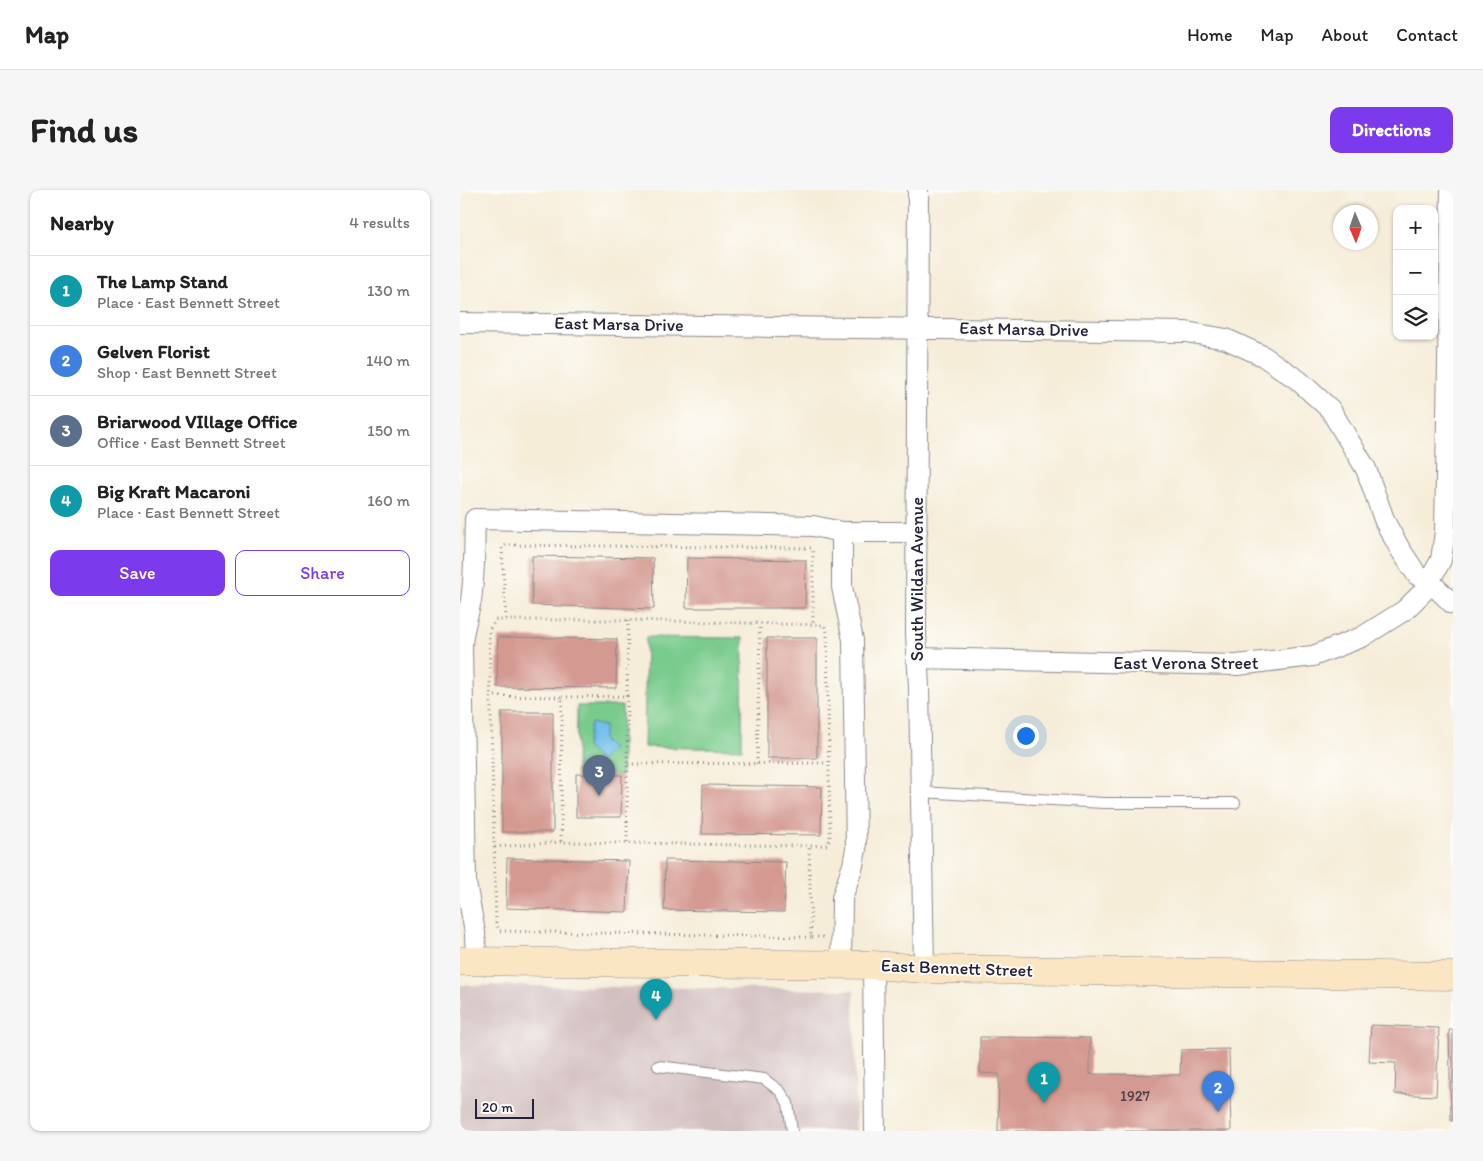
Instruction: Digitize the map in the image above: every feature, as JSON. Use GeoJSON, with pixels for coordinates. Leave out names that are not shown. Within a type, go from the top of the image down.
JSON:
{"type":"FeatureCollection","features":[{"type":"Feature","properties":{"kind":"street","name":"South Wildan Avenue"},"geometry":{"type":"LineString","coordinates":[[918,190],[916,658],[921,792],[924,969]]}},
{"type":"Feature","properties":{"kind":"street","name":"East Verona Street"},"geometry":{"type":"LineString","coordinates":[[916,658],[1237,665],[1313,656],[1362,637],[1405,610],[1430,582],[1441,560],[1445,532],[1451,190]]}},
{"type":"Feature","properties":{"kind":"street","name":"East Marsa Drive"},"geometry":{"type":"LineString","coordinates":[[460,323],[1186,332],[1226,340],[1257,353],[1281,367],[1330,409],[1366,469],[1392,536],[1417,575],[1430,582],[1453,604]]}},
{"type":"Feature","properties":{"kind":"street"},"geometry":{"type":"LineString","coordinates":[[468,961],[475,933],[466,883],[462,646],[463,624],[470,603],[473,582],[474,519],[813,526],[842,532],[917,532]]}},
{"type":"Feature","properties":{"kind":"street"},"geometry":{"type":"LineString","coordinates":[[841,964],[843,889],[853,865],[856,849],[853,640],[842,587],[842,532]]}},
{"type":"Feature","properties":{"kind":"street","name":"East Bennett Street"},"geometry":{"type":"LineString","coordinates":[[468,961],[841,964],[924,969],[1453,976]]}},
{"type":"Feature","properties":{"kind":"street"},"geometry":{"type":"LineString","coordinates":[[873,965],[875,1131]]}},
{"type":"Feature","properties":{"kind":"lane"},"geometry":{"type":"LineString","coordinates":[[921,792],[1103,803],[1235,803]]}},
{"type":"Feature","properties":{"kind":"lane"},"geometry":{"type":"LineString","coordinates":[[658,1066],[764,1079],[780,1092],[788,1103],[792,1131]]}},
{"type":"Feature","properties":{"kind":"path"},"geometry":{"type":"LineString","coordinates":[[506,619],[502,548],[506,545],[811,548],[814,554],[813,625]]}},
{"type":"Feature","properties":{"kind":"path"},"geometry":{"type":"LineString","coordinates":[[494,847],[561,842],[827,845],[830,839],[826,628],[824,625],[628,620],[496,620],[489,630],[490,696],[496,924],[500,931],[842,938]]}},
{"type":"Feature","properties":{"kind":"path"},"geometry":{"type":"LineString","coordinates":[[626,844],[628,620]]}},
{"type":"Feature","properties":{"kind":"path"},"geometry":{"type":"LineString","coordinates":[[757,764],[760,624]]}},
{"type":"Feature","properties":{"kind":"path"},"geometry":{"type":"LineString","coordinates":[[490,696],[627,696]]}},
{"type":"Feature","properties":{"kind":"path"},"geometry":{"type":"LineString","coordinates":[[561,842],[562,697]]}},
{"type":"Feature","properties":{"kind":"path"},"geometry":{"type":"LineString","coordinates":[[628,764],[828,764]]}},
{"type":"Feature","properties":{"kind":"path"},"geometry":{"type":"LineString","coordinates":[[809,846],[810,937]]}},
{"type":"Feature","properties":{"kind":"shaded area"},"geometry":{"type":"Polygon","coordinates":[[[460,985],[854,990],[856,1131],[460,1131],[460,985]]]}},
{"type":"Feature","properties":{"kind":"green space"},"geometry":{"type":"Polygon","coordinates":[[[646,637],[743,638],[742,749],[644,747],[646,637]]]}},
{"type":"Feature","properties":{"kind":"green space"},"geometry":{"type":"Polygon","coordinates":[[[577,706],[622,706],[622,775],[576,774],[577,706]]]}},
{"type":"Feature","properties":{"kind":"water"},"geometry":{"type":"Polygon","coordinates":[[[591,723],[605,726],[603,740],[612,749],[600,761],[586,747],[591,723]]]}},
{"type":"Feature","properties":{"kind":"building"},"geometry":{"type":"Polygon","coordinates":[[[532,556],[653,558],[654,609],[532,605],[532,556]]]}},
{"type":"Feature","properties":{"kind":"building"},"geometry":{"type":"Polygon","coordinates":[[[687,558],[806,560],[805,608],[686,608],[687,558]]]}},
{"type":"Feature","properties":{"kind":"building"},"geometry":{"type":"Polygon","coordinates":[[[498,637],[617,639],[616,688],[497,687],[498,637]]]}},
{"type":"Feature","properties":{"kind":"building"},"geometry":{"type":"Polygon","coordinates":[[[767,638],[817,638],[817,758],[767,758],[767,638]]]}},
{"type":"Feature","properties":{"kind":"building"},"geometry":{"type":"Polygon","coordinates":[[[502,712],[553,712],[553,832],[502,832],[502,712]]]}},
{"type":"Feature","properties":{"kind":"building"},"geometry":{"type":"Polygon","coordinates":[[[576,774],[622,775],[621,817],[576,817],[576,774]]]}},
{"type":"Feature","properties":{"kind":"building"},"geometry":{"type":"Polygon","coordinates":[[[703,785],[822,787],[821,835],[702,834],[703,785]]]}},
{"type":"Feature","properties":{"kind":"building"},"geometry":{"type":"Polygon","coordinates":[[[507,858],[629,861],[627,912],[506,908],[507,858]]]}},
{"type":"Feature","properties":{"kind":"building"},"geometry":{"type":"Polygon","coordinates":[[[665,860],[786,862],[784,912],[664,910],[665,860]]]}},
{"type":"Feature","properties":{"kind":"building"},"geometry":{"type":"Polygon","coordinates":[[[1371,1025],[1439,1028],[1436,1096],[1395,1094],[1396,1063],[1369,1062],[1371,1025]]]}},
{"type":"Feature","properties":{"kind":"building"},"geometry":{"type":"Polygon","coordinates":[[[1449,1030],[1453,1030],[1453,1121],[1451,1121],[1449,1030]]]}},
{"type":"Feature","properties":{"kind":"building"},"geometry":{"type":"Polygon","coordinates":[[[980,1037],[1090,1038],[1090,1074],[1180,1075],[1181,1050],[1229,1049],[1231,1131],[998,1131],[999,1074],[980,1073],[980,1037]]]}},
{"type":"Feature","properties":{"kind":"place","name":"Briarwood VIllage Office"},"geometry":{"type":"Point","coordinates":[599,796]}},
{"type":"Feature","properties":{"kind":"place","name":"Big Kraft Macaroni"},"geometry":{"type":"Point","coordinates":[656,1020]}},
{"type":"Feature","properties":{"kind":"place","name":"The Lamp Stand"},"geometry":{"type":"Point","coordinates":[1044,1103]}},
{"type":"Feature","properties":{"kind":"place","name":"Gelven Florist"},"geometry":{"type":"Point","coordinates":[1218,1112]}}]}
